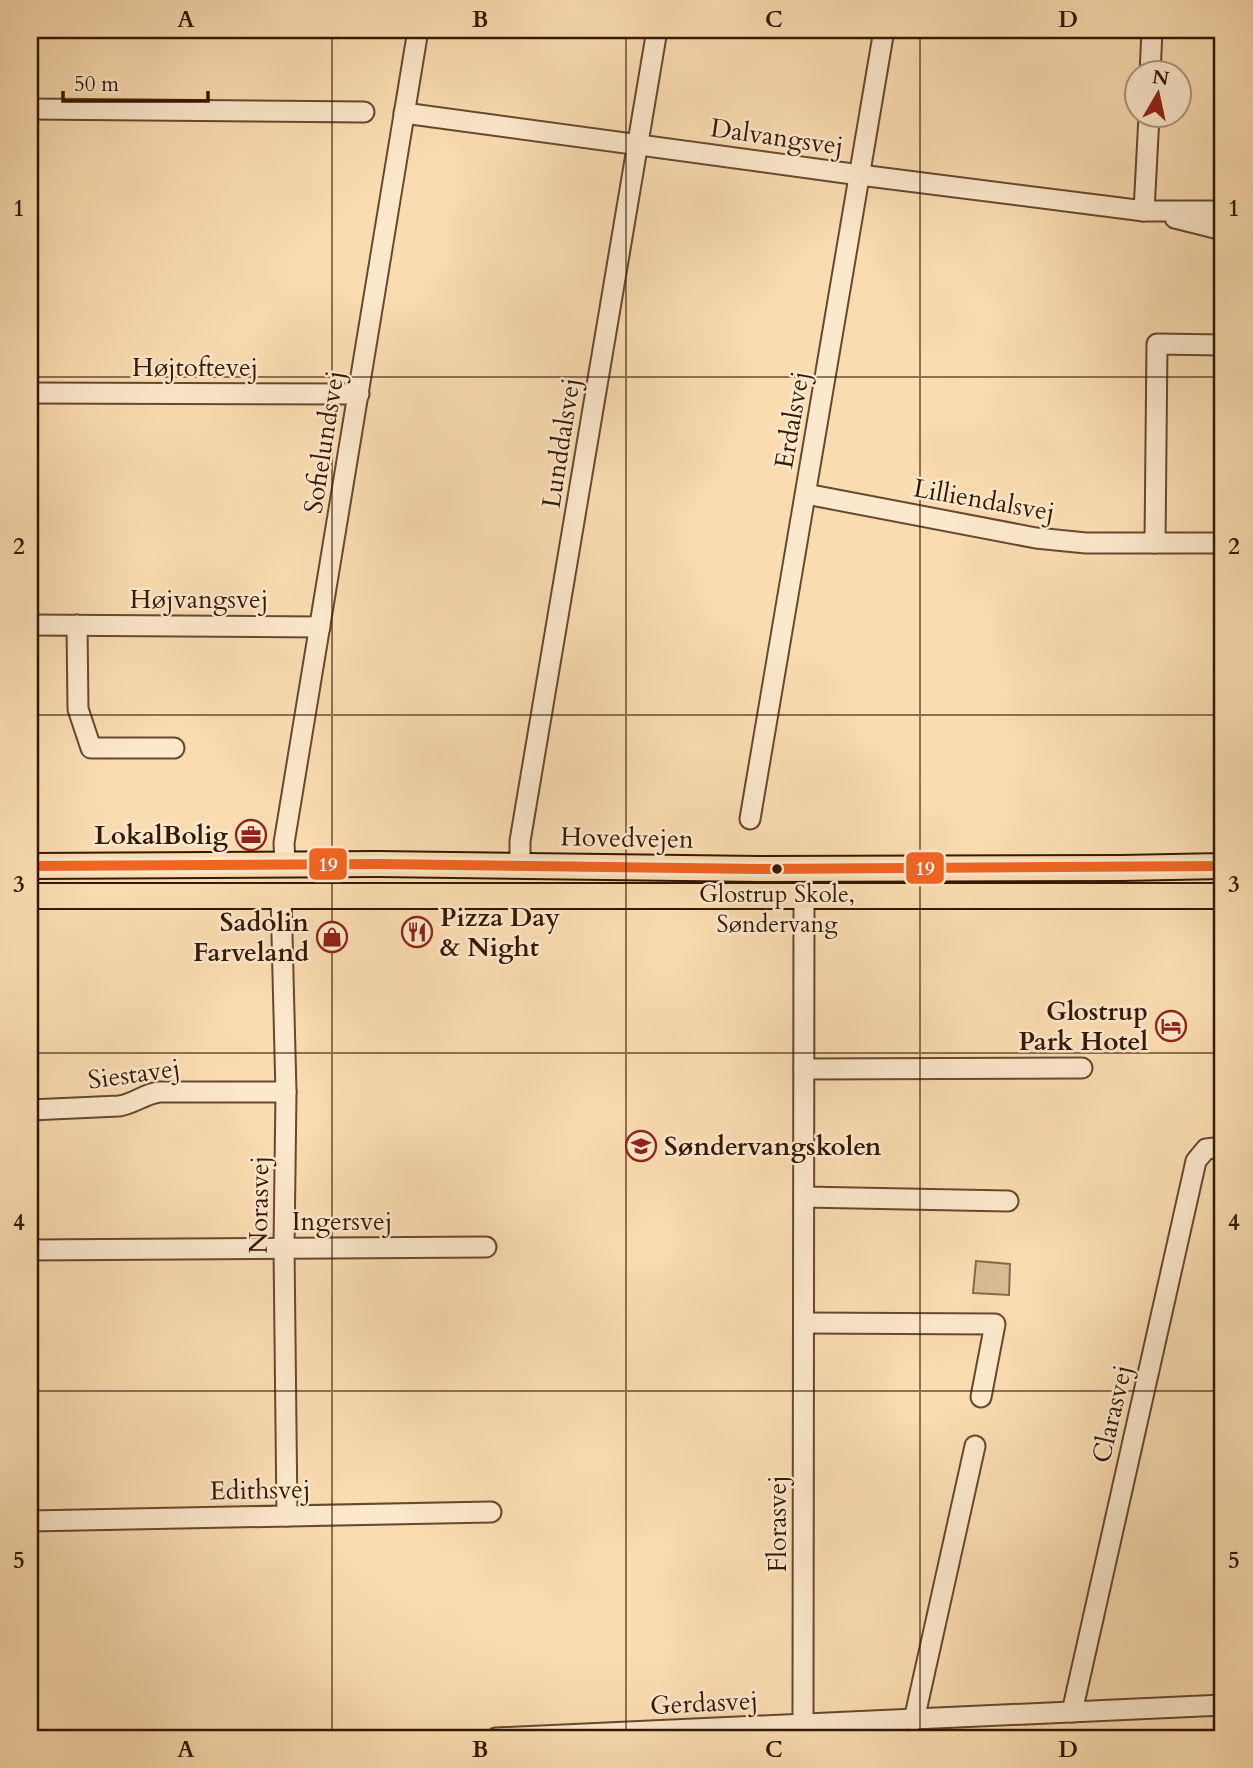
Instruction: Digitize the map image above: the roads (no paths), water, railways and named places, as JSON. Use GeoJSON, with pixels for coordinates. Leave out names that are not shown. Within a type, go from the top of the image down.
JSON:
{"type":"FeatureCollection","features":[{"type":"Feature","properties":{"kind":"main road","name":"Hovedvejen"},"geometry":{"type":"LineString","coordinates":[[30,866],[285,864],[739,869],[1223,866]]}},
{"type":"Feature","properties":{"kind":"main road"},"geometry":{"type":"LineString","coordinates":[[281,896],[293,882],[300,879],[393,877],[488,865]]}},
{"type":"Feature","properties":{"kind":"main road"},"geometry":{"type":"LineString","coordinates":[[30,896],[1223,896]]}},
{"type":"Feature","properties":{"kind":"street","name":"Sofielundsvej"},"geometry":{"type":"LineString","coordinates":[[285,864],[284,844],[418,30]]}},
{"type":"Feature","properties":{"kind":"street","name":"Lunddalsvej"},"geometry":{"type":"LineString","coordinates":[[520,865],[520,842],[657,30]]}},
{"type":"Feature","properties":{"kind":"street","name":"Erdalsvej"},"geometry":{"type":"LineString","coordinates":[[750,819],[884,30]]}},
{"type":"Feature","properties":{"kind":"street"},"geometry":{"type":"LineString","coordinates":[[1151,60],[1152,30]]}},
{"type":"Feature","properties":{"kind":"street"},"geometry":{"type":"LineString","coordinates":[[30,109],[364,111]]}},
{"type":"Feature","properties":{"kind":"street","name":"Dalvangsvej"},"geometry":{"type":"LineString","coordinates":[[404,113],[1144,211],[1223,230]]}},
{"type":"Feature","properties":{"kind":"street"},"geometry":{"type":"LineString","coordinates":[[1144,211],[1148,130]]}},
{"type":"Feature","properties":{"kind":"street","name":"Dalvangsvej"},"geometry":{"type":"LineString","coordinates":[[1144,211],[1223,211]]}},
{"type":"Feature","properties":{"kind":"street"},"geometry":{"type":"LineString","coordinates":[[1155,543],[1157,344],[1223,345]]}},
{"type":"Feature","properties":{"kind":"street","name":"Højtoftevej"},"geometry":{"type":"LineString","coordinates":[[30,393],[359,394]]}},
{"type":"Feature","properties":{"kind":"street","name":"Lilliendalsvej"},"geometry":{"type":"LineString","coordinates":[[806,494],[1036,538],[1086,542],[1223,543]]}},
{"type":"Feature","properties":{"kind":"street","name":"Højvangsvej"},"geometry":{"type":"LineString","coordinates":[[30,625],[320,627]]}},
{"type":"Feature","properties":{"kind":"street"},"geometry":{"type":"LineString","coordinates":[[77,625],[78,709],[91,748],[174,748]]}},
{"type":"Feature","properties":{"kind":"street","name":"Florasvej"},"geometry":{"type":"LineString","coordinates":[[803,1724],[804,895]]}},
{"type":"Feature","properties":{"kind":"street","name":"Norasvej"},"geometry":{"type":"LineString","coordinates":[[281,896],[286,1092],[284,1247],[287,1516]]}},
{"type":"Feature","properties":{"kind":"street"},"geometry":{"type":"LineString","coordinates":[[804,1069],[1082,1068]]}},
{"type":"Feature","properties":{"kind":"street","name":"Siestavej"},"geometry":{"type":"LineString","coordinates":[[30,1110],[127,1105],[159,1092],[286,1092]]}},
{"type":"Feature","properties":{"kind":"street","name":"Clarasvej"},"geometry":{"type":"LineString","coordinates":[[1072,1712],[1196,1161],[1206,1149],[1223,1147]]}},
{"type":"Feature","properties":{"kind":"street"},"geometry":{"type":"LineString","coordinates":[[804,1197],[1008,1201]]}},
{"type":"Feature","properties":{"kind":"street","name":"Ingersvej"},"geometry":{"type":"LineString","coordinates":[[30,1250],[486,1247]]}},
{"type":"Feature","properties":{"kind":"street"},"geometry":{"type":"LineString","coordinates":[[804,1323],[995,1324],[982,1397]]}},
{"type":"Feature","properties":{"kind":"street"},"geometry":{"type":"LineString","coordinates":[[914,1720],[975,1446]]}},
{"type":"Feature","properties":{"kind":"street","name":"Edithsvej"},"geometry":{"type":"LineString","coordinates":[[30,1521],[491,1513]]}},
{"type":"Feature","properties":{"kind":"street","name":"Gerdasvej"},"geometry":{"type":"LineString","coordinates":[[496,1738],[1223,1705]]}},
{"type":"Feature","properties":{"kind":"place","name":"LokalBolig"},"geometry":{"type":"Point","coordinates":[251,835]}},
{"type":"Feature","properties":{"kind":"place","name":"Glostrup Skole, Søndervang"},"geometry":{"type":"Point","coordinates":[777,869]}},
{"type":"Feature","properties":{"kind":"place","name":"Pizza Day & Night"},"geometry":{"type":"Point","coordinates":[417,932]}},
{"type":"Feature","properties":{"kind":"place","name":"Sadolin Farveland"},"geometry":{"type":"Point","coordinates":[332,937]}},
{"type":"Feature","properties":{"kind":"place","name":"Glostrup Park Hotel"},"geometry":{"type":"Point","coordinates":[1171,1026]}},
{"type":"Feature","properties":{"kind":"place","name":"Søndervangskolen"},"geometry":{"type":"Point","coordinates":[641,1146]}}]}
